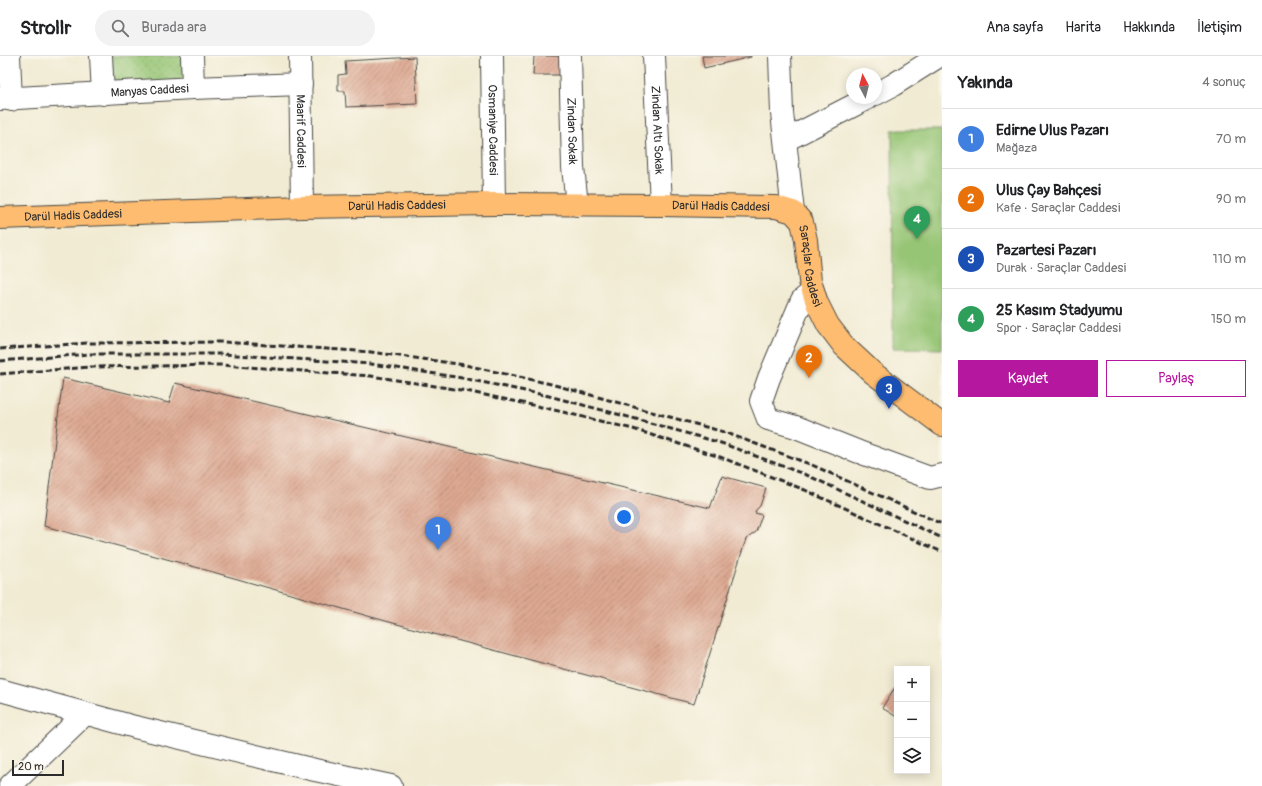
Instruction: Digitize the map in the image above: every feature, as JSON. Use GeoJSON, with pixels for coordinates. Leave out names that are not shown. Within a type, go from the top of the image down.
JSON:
{"type":"FeatureCollection","features":[{"type":"Feature","properties":{"kind":"main road","name":"Darül Hadis Caddesi"},"geometry":{"type":"LineString","coordinates":[[0,218],[302,207],[494,204],[769,206],[794,212]]}},
{"type":"Feature","properties":{"kind":"main road","name":"Saraçlar Caddesi"},"geometry":{"type":"LineString","coordinates":[[794,212],[802,222],[806,240],[810,281],[817,303],[828,325],[844,346],[873,373],[942,425]]}},
{"type":"Feature","properties":{"kind":"street"},"geometry":{"type":"LineString","coordinates":[[5,99],[9,56]]}},
{"type":"Feature","properties":{"kind":"street"},"geometry":{"type":"LineString","coordinates":[[101,56],[103,94]]}},
{"type":"Feature","properties":{"kind":"street"},"geometry":{"type":"LineString","coordinates":[[192,56],[193,88]]}},
{"type":"Feature","properties":{"kind":"street","name":"Maarif Caddesi"},"geometry":{"type":"LineString","coordinates":[[300,56],[302,207]]}},
{"type":"Feature","properties":{"kind":"street","name":"Osmaniye Caddesi"},"geometry":{"type":"LineString","coordinates":[[492,56],[494,204]]}},
{"type":"Feature","properties":{"kind":"street","name":"Zindan Sokak"},"geometry":{"type":"LineString","coordinates":[[570,56],[573,167],[577,205]]}},
{"type":"Feature","properties":{"kind":"street","name":"Zindan Altı Sokak"},"geometry":{"type":"LineString","coordinates":[[654,56],[661,205]]}},
{"type":"Feature","properties":{"kind":"street","name":"Saraçlar Caddesi"},"geometry":{"type":"LineString","coordinates":[[780,56],[782,113],[794,212]]}},
{"type":"Feature","properties":{"kind":"street"},"geometry":{"type":"LineString","coordinates":[[882,91],[939,56]]}},
{"type":"Feature","properties":{"kind":"street","name":"Manyas Caddesi"},"geometry":{"type":"LineString","coordinates":[[5,99],[193,88],[301,84]]}},
{"type":"Feature","properties":{"kind":"street"},"geometry":{"type":"LineString","coordinates":[[786,140],[856,104]]}},
{"type":"Feature","properties":{"kind":"street"},"geometry":{"type":"LineString","coordinates":[[813,291],[802,300],[769,378],[761,401],[768,419],[930,478],[942,475]]}},
{"type":"Feature","properties":{"kind":"street"},"geometry":{"type":"LineString","coordinates":[[0,690],[135,727],[315,770],[391,786]]}},
{"type":"Feature","properties":{"kind":"street"},"geometry":{"type":"LineString","coordinates":[[10,786],[85,714]]}},
{"type":"Feature","properties":{"kind":"green space"},"geometry":{"type":"Polygon","coordinates":[[[107,56],[189,56],[190,85],[108,88],[107,56]]]}},
{"type":"Feature","properties":{"kind":"green space"},"geometry":{"type":"Polygon","coordinates":[[[892,130],[942,130],[942,349],[893,348],[892,130]]]}},
{"type":"Feature","properties":{"kind":"building"},"geometry":{"type":"Polygon","coordinates":[[[534,56],[561,56],[561,75],[533,75],[534,56]]]}},
{"type":"Feature","properties":{"kind":"building"},"geometry":{"type":"Polygon","coordinates":[[[702,56],[751,56],[751,57],[704,68],[702,56]]]}},
{"type":"Feature","properties":{"kind":"building"},"geometry":{"type":"Polygon","coordinates":[[[415,57],[417,104],[346,107],[345,91],[338,91],[338,75],[346,74],[345,61],[415,57]]]}},
{"type":"Feature","properties":{"kind":"building"},"geometry":{"type":"Polygon","coordinates":[[[63,378],[169,403],[175,383],[710,508],[722,476],[766,488],[760,506],[755,513],[762,515],[756,532],[746,539],[694,704],[382,620],[44,526],[63,378]]]}},
{"type":"Feature","properties":{"kind":"building"},"geometry":{"type":"Polygon","coordinates":[[[894,689],[894,715],[882,708],[894,689]]]}},
{"type":"Feature","properties":{"kind":"railway"},"geometry":{"type":"LineString","coordinates":[[0,349],[88,343],[223,342],[371,352],[465,365],[551,384],[724,432],[812,465],[942,524]]}},
{"type":"Feature","properties":{"kind":"railway"},"geometry":{"type":"LineString","coordinates":[[0,361],[89,354],[222,354],[371,364],[462,378],[549,396],[721,443],[809,476],[942,538]]}},
{"type":"Feature","properties":{"kind":"railway"},"geometry":{"type":"LineString","coordinates":[[0,374],[91,367],[222,365],[371,376],[461,390],[546,408],[633,429],[720,457],[805,490],[942,552]]}},
{"type":"Feature","properties":{"kind":"place","name":"25 Kasım Stadyumu"},"geometry":{"type":"Point","coordinates":[917,239]}},
{"type":"Feature","properties":{"kind":"place","name":"Ulus Çay Bahçesi"},"geometry":{"type":"Point","coordinates":[809,378]}},
{"type":"Feature","properties":{"kind":"place","name":"Pazartesi Pazarı"},"geometry":{"type":"Point","coordinates":[889,409]}},
{"type":"Feature","properties":{"kind":"place","name":"Edirne Ulus Pazarı"},"geometry":{"type":"Point","coordinates":[438,550]}}]}
